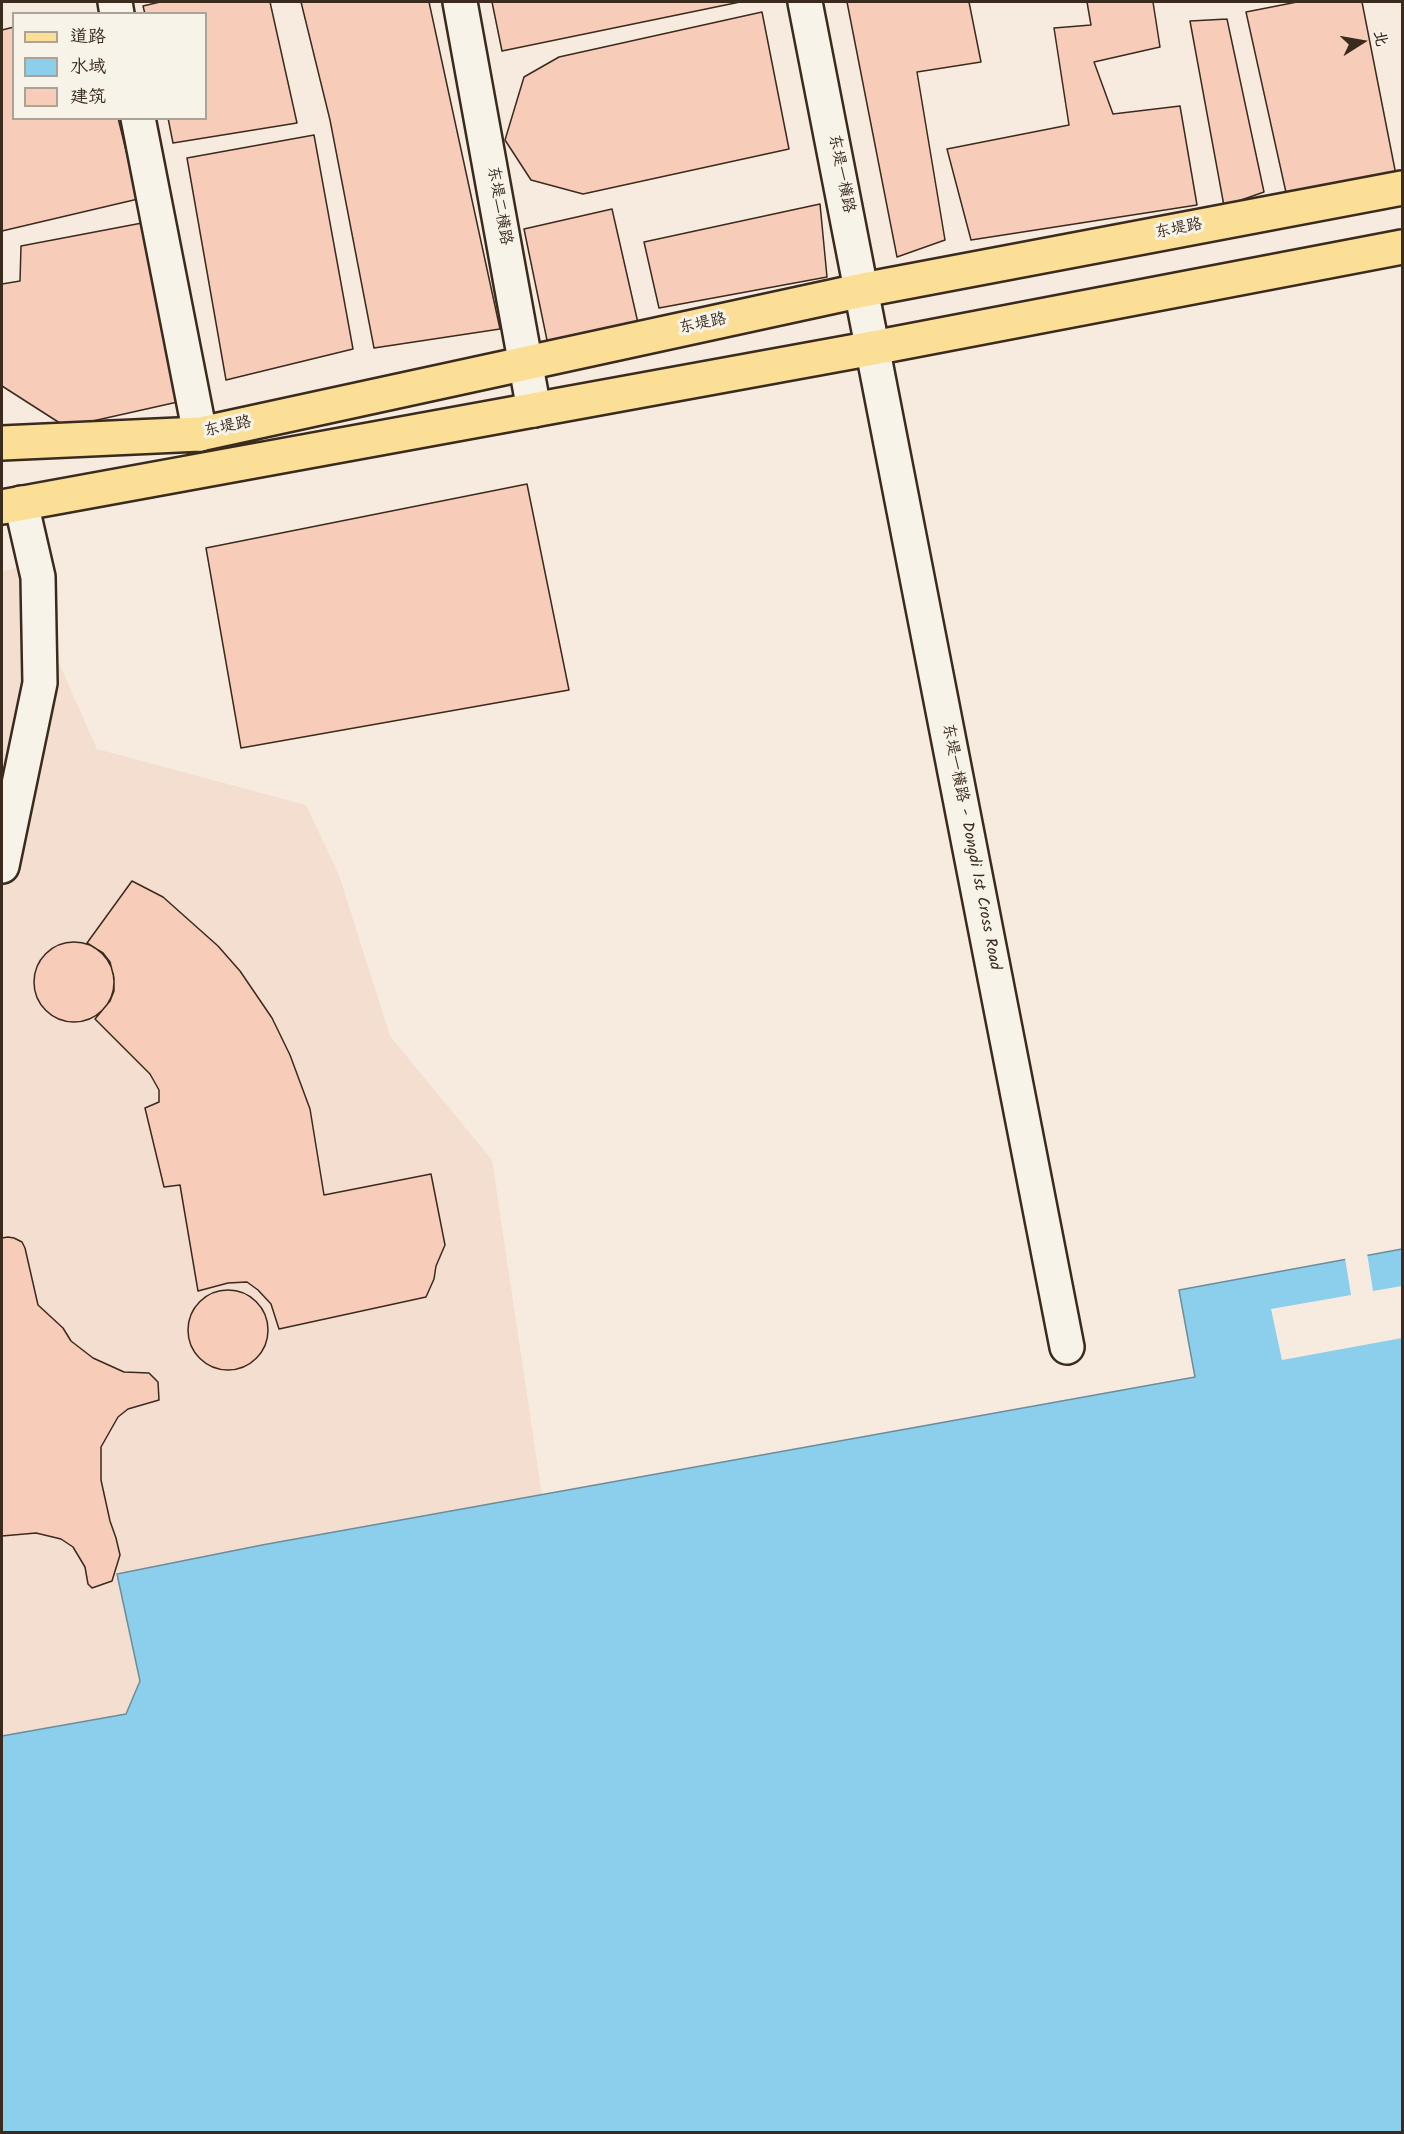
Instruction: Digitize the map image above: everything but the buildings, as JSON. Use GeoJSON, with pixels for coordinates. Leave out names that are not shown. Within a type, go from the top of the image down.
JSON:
{"type":"FeatureCollection","features":[{"type":"Feature","properties":{"kind":"main road","name":"东堤路"},"geometry":{"type":"LineString","coordinates":[[2,443],[200,434],[863,290],[1402,188]]}},
{"type":"Feature","properties":{"kind":"main road"},"geometry":{"type":"LineString","coordinates":[[11,505],[873,348],[1402,247]]}},
{"type":"Feature","properties":{"kind":"street","name":"东堤二横路"},"geometry":{"type":"LineString","coordinates":[[460,2],[534,410]]}},
{"type":"Feature","properties":{"kind":"street","name":"东堤一横路"},"geometry":{"type":"LineString","coordinates":[[805,2],[873,348]]}},
{"type":"Feature","properties":{"kind":"street"},"geometry":{"type":"LineString","coordinates":[[138,120],[200,434]]}},
{"type":"Feature","properties":{"kind":"street","name":"东堤一横路 - Dongdi 1st Cross Road"},"geometry":{"type":"LineString","coordinates":[[873,348],[1067,1347]]}},
{"type":"Feature","properties":{"kind":"street"},"geometry":{"type":"LineString","coordinates":[[2,866],[40,683],[38,578],[11,505]]}},
{"type":"Feature","properties":{"kind":"shaded area"},"geometry":{"type":"Polygon","coordinates":[[[17,568],[97,749],[306,805],[339,875],[390,1036],[492,1160],[542,1495],[262,1545],[117,1574],[140,1681],[126,1714],[2,1736],[2,571],[17,568]]]}},
{"type":"Feature","properties":{"kind":"water"},"geometry":{"type":"Polygon","coordinates":[[[1402,1249],[1402,2132],[2,2132],[2,1736],[126,1714],[140,1681],[117,1574],[262,1545],[1195,1377],[1179,1290],[1402,1249]]]}},
{"type":"Feature","properties":{"kind":"pier"},"geometry":{"type":"Polygon","coordinates":[[[1367,1253],[1373,1291],[1402,1286],[1402,1338],[1282,1360],[1271,1309],[1351,1295],[1345,1258],[1367,1253]]]}}]}
